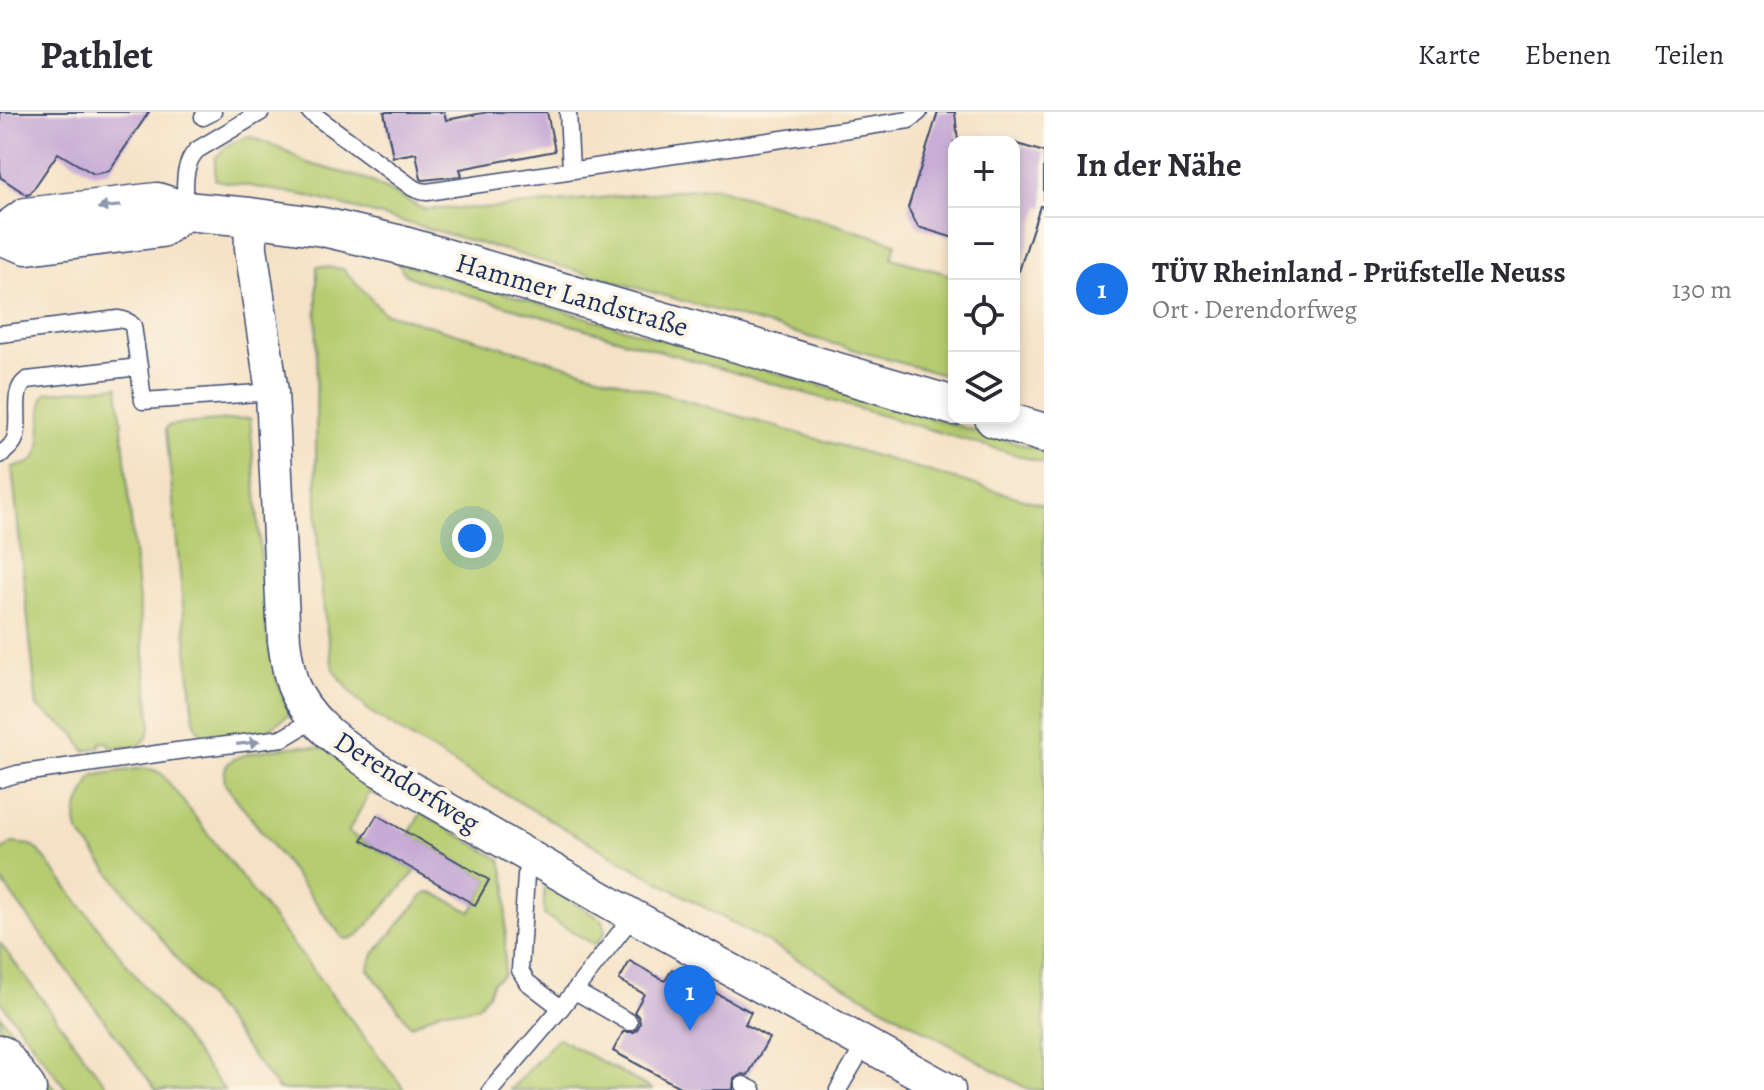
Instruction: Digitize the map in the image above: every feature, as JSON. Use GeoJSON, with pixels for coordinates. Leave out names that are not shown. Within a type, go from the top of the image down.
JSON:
{"type":"FeatureCollection","features":[{"type":"Feature","properties":{"kind":"main road"},"geometry":{"type":"LineString","coordinates":[[0,1058],[24,1090]]}},
{"type":"Feature","properties":{"kind":"street","name":"Hammer Landstraße"},"geometry":{"type":"LineString","coordinates":[[1,236],[26,217],[157,202],[185,211],[323,227],[397,244],[948,404]]}},
{"type":"Feature","properties":{"kind":"street","name":"Derendorfweg"},"geometry":{"type":"LineString","coordinates":[[250,217],[251,248],[272,392],[284,641],[288,666],[302,703],[337,741],[377,769],[633,916],[949,1090]]}},
{"type":"Feature","properties":{"kind":"street"},"geometry":{"type":"LineString","coordinates":[[1014,424],[1044,433]]}},
{"type":"Feature","properties":{"kind":"lane"},"geometry":{"type":"LineString","coordinates":[[185,211],[187,165],[191,157],[197,150],[261,112]]}},
{"type":"Feature","properties":{"kind":"lane"},"geometry":{"type":"LineString","coordinates":[[310,112],[420,191],[427,192],[909,120],[919,112]]}},
{"type":"Feature","properties":{"kind":"lane"},"geometry":{"type":"LineString","coordinates":[[568,112],[571,170]]}},
{"type":"Feature","properties":{"kind":"lane"},"geometry":{"type":"LineString","coordinates":[[0,334],[125,320],[133,326],[143,401],[272,392]]}},
{"type":"Feature","properties":{"kind":"lane"},"geometry":{"type":"LineString","coordinates":[[0,455],[15,438],[18,392],[27,380],[139,367]]}},
{"type":"Feature","properties":{"kind":"lane"},"geometry":{"type":"LineString","coordinates":[[0,779],[17,774],[283,738],[315,719]]}},
{"type":"Feature","properties":{"kind":"lane"},"geometry":{"type":"LineString","coordinates":[[535,860],[526,875],[520,970],[527,982],[561,1008]]}},
{"type":"Feature","properties":{"kind":"lane"},"geometry":{"type":"LineString","coordinates":[[491,1090],[575,991],[633,916]]}},
{"type":"Feature","properties":{"kind":"lane"},"geometry":{"type":"LineString","coordinates":[[575,991],[629,1022]]}},
{"type":"Feature","properties":{"kind":"lane"},"geometry":{"type":"LineString","coordinates":[[838,1090],[865,1044]]}},
{"type":"Feature","properties":{"kind":"green space"},"geometry":{"type":"Polygon","coordinates":[[[249,136],[307,163],[366,179],[423,209],[494,208],[715,187],[896,243],[892,258],[948,274],[948,376],[308,196],[215,180],[215,158],[229,144],[249,136]]]}},
{"type":"Feature","properties":{"kind":"green space"},"geometry":{"type":"Polygon","coordinates":[[[397,262],[1044,451],[1044,463],[417,280],[405,274],[397,262]]]}},
{"type":"Feature","properties":{"kind":"green space"},"geometry":{"type":"Polygon","coordinates":[[[317,266],[343,269],[383,312],[1044,505],[1044,1090],[1029,1090],[556,823],[400,731],[369,711],[355,697],[333,669],[318,555],[317,266]]]}},
{"type":"Feature","properties":{"kind":"green space"},"geometry":{"type":"Polygon","coordinates":[[[118,386],[151,726],[145,740],[136,746],[110,747],[109,742],[85,751],[74,733],[37,707],[12,467],[30,463],[38,453],[42,401],[46,393],[118,386]]]}},
{"type":"Feature","properties":{"kind":"green space"},"geometry":{"type":"Polygon","coordinates":[[[250,418],[267,634],[276,675],[290,714],[268,730],[213,738],[203,735],[194,720],[166,429],[172,425],[250,418]]]}},
{"type":"Feature","properties":{"kind":"green space"},"geometry":{"type":"Polygon","coordinates":[[[303,746],[326,749],[381,790],[378,796],[370,792],[348,832],[416,871],[359,935],[350,939],[343,938],[225,784],[227,765],[240,756],[303,746]]]}},
{"type":"Feature","properties":{"kind":"green space"},"geometry":{"type":"Polygon","coordinates":[[[143,768],[162,774],[405,1090],[279,1090],[79,833],[77,812],[91,778],[143,768]]]}},
{"type":"Feature","properties":{"kind":"green space"},"geometry":{"type":"Polygon","coordinates":[[[421,813],[501,860],[507,887],[504,974],[493,982],[478,1006],[465,1010],[442,1010],[411,1026],[368,969],[374,954],[428,893],[471,912],[489,880],[409,834],[421,813]]]}},
{"type":"Feature","properties":{"kind":"green space"},"geometry":{"type":"Polygon","coordinates":[[[12,843],[31,845],[39,851],[224,1090],[156,1090],[0,879],[0,852],[12,843]]]}},
{"type":"Feature","properties":{"kind":"green space"},"geometry":{"type":"Polygon","coordinates":[[[544,885],[603,920],[605,933],[595,945],[544,915],[544,885]]]}},
{"type":"Feature","properties":{"kind":"green space"},"geometry":{"type":"Polygon","coordinates":[[[0,943],[109,1090],[67,1090],[0,1001],[0,943]]]}},
{"type":"Feature","properties":{"kind":"green space"},"geometry":{"type":"Polygon","coordinates":[[[0,1015],[56,1090],[44,1090],[0,1030],[0,1015]]]}},
{"type":"Feature","properties":{"kind":"green space"},"geometry":{"type":"Polygon","coordinates":[[[558,1038],[653,1090],[510,1090],[558,1038]]]}},
{"type":"Feature","properties":{"kind":"building"},"geometry":{"type":"Polygon","coordinates":[[[0,112],[149,112],[109,171],[94,174],[58,153],[27,195],[0,177],[0,112]]]}},
{"type":"Feature","properties":{"kind":"building"},"geometry":{"type":"Polygon","coordinates":[[[384,112],[444,112],[446,120],[488,112],[547,112],[555,151],[460,169],[462,176],[423,180],[416,153],[393,157],[384,112]]]}},
{"type":"Feature","properties":{"kind":"building"},"geometry":{"type":"Polygon","coordinates":[[[938,112],[955,112],[957,136],[948,136],[948,236],[918,227],[908,208],[938,112]]]}},
{"type":"Feature","properties":{"kind":"building"},"geometry":{"type":"Polygon","coordinates":[[[1020,145],[1044,152],[1044,207],[1040,206],[1020,268],[1020,145]]]}},
{"type":"Feature","properties":{"kind":"building"},"geometry":{"type":"Polygon","coordinates":[[[377,815],[489,880],[475,905],[362,840],[377,815]]]}},
{"type":"Feature","properties":{"kind":"building"},"geometry":{"type":"Polygon","coordinates":[[[630,961],[665,981],[672,969],[751,1012],[745,1024],[769,1038],[748,1075],[742,1074],[734,1079],[733,1090],[685,1090],[613,1051],[623,1032],[634,1032],[640,1023],[634,1012],[644,994],[619,980],[630,961]]]}},
{"type":"Feature","properties":{"kind":"place","name":"TÜV Rheinland - Prüfstelle Neuss"},"geometry":{"type":"Point","coordinates":[690,1031]}}]}
